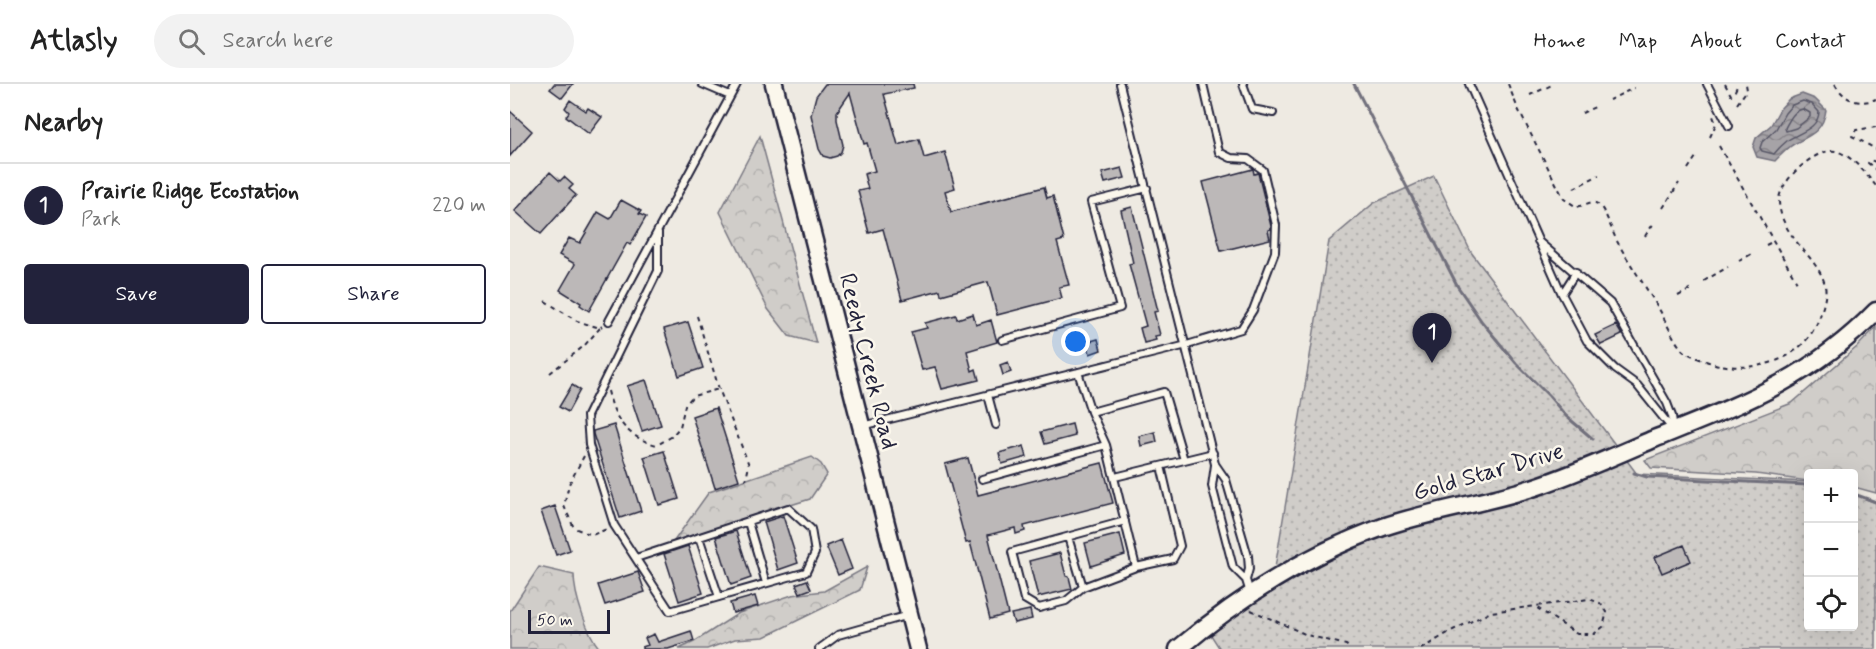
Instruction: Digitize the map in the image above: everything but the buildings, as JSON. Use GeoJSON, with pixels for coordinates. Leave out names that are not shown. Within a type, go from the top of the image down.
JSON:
{"type":"FeatureCollection","features":[{"type":"Feature","properties":{"kind":"street","name":"Reedy Creek Road"},"geometry":{"type":"LineString","coordinates":[[774,84],[918,649]]}},
{"type":"Feature","properties":{"kind":"street","name":"Gold Star Drive"},"geometry":{"type":"LineString","coordinates":[[1178,649],[1245,592],[1336,547],[1382,528],[1441,510],[1540,486],[1771,390],[1798,375],[1835,349],[1876,311]]}},
{"type":"Feature","properties":{"kind":"lane"},"geometry":{"type":"LineString","coordinates":[[702,84],[730,96]]}},
{"type":"Feature","properties":{"kind":"lane"},"geometry":{"type":"LineString","coordinates":[[609,321],[737,84]]}},
{"type":"Feature","properties":{"kind":"lane"},"geometry":{"type":"LineString","coordinates":[[1120,84],[1213,453],[1215,465],[1212,486],[1233,567],[1245,592]]}},
{"type":"Feature","properties":{"kind":"lane"},"geometry":{"type":"LineString","coordinates":[[861,426],[1187,345],[1241,329],[1252,310],[1275,252],[1276,225],[1263,170],[1248,159],[1232,158],[1219,152],[1203,84]]}},
{"type":"Feature","properties":{"kind":"lane"},"geometry":{"type":"LineString","coordinates":[[1244,84],[1252,109],[1274,113]]}},
{"type":"Feature","properties":{"kind":"lane"},"geometry":{"type":"LineString","coordinates":[[1469,84],[1537,240],[1587,341],[1615,369],[1636,385],[1674,431]]}},
{"type":"Feature","properties":{"kind":"lane"},"geometry":{"type":"LineString","coordinates":[[1707,84],[1729,126]]}},
{"type":"Feature","properties":{"kind":"lane"},"geometry":{"type":"LineString","coordinates":[[1002,340],[1120,308],[1091,202],[1147,188]]}},
{"type":"Feature","properties":{"kind":"lane"},"geometry":{"type":"LineString","coordinates":[[636,558],[788,508],[811,529],[815,553],[806,572],[670,612],[614,525],[589,445],[587,416],[658,271],[658,230]]}},
{"type":"Feature","properties":{"kind":"lane"},"geometry":{"type":"LineString","coordinates":[[1537,240],[1610,303],[1667,403],[1674,431]]}},
{"type":"Feature","properties":{"kind":"lane"},"geometry":{"type":"LineString","coordinates":[[1562,294],[1576,272]]}},
{"type":"Feature","properties":{"kind":"lane"},"geometry":{"type":"LineString","coordinates":[[1078,372],[1091,412],[1106,445],[1136,567]]}},
{"type":"Feature","properties":{"kind":"lane"},"geometry":{"type":"LineString","coordinates":[[1091,412],[1164,392],[1184,460]]}},
{"type":"Feature","properties":{"kind":"lane"},"geometry":{"type":"LineString","coordinates":[[988,395],[996,424]]}},
{"type":"Feature","properties":{"kind":"lane"},"geometry":{"type":"LineString","coordinates":[[982,479],[1106,445]]}},
{"type":"Feature","properties":{"kind":"lane"},"geometry":{"type":"LineString","coordinates":[[1115,477],[1213,453]]}},
{"type":"Feature","properties":{"kind":"lane"},"geometry":{"type":"LineString","coordinates":[[1215,465],[1226,480],[1248,556],[1249,569],[1245,592]]}},
{"type":"Feature","properties":{"kind":"lane"},"geometry":{"type":"LineString","coordinates":[[1125,521],[1012,552],[1023,599],[1039,608],[1066,601],[1083,586],[1136,567],[1173,559],[1180,546],[1161,466]]}},
{"type":"Feature","properties":{"kind":"lane"},"geometry":{"type":"LineString","coordinates":[[748,522],[766,583]]}},
{"type":"Feature","properties":{"kind":"lane"},"geometry":{"type":"LineString","coordinates":[[699,537],[719,597]]}},
{"type":"Feature","properties":{"kind":"lane"},"geometry":{"type":"LineString","coordinates":[[1068,537],[1083,586]]}},
{"type":"Feature","properties":{"kind":"lane"},"geometry":{"type":"LineString","coordinates":[[819,649],[838,635],[909,615]]}},
{"type":"Feature","properties":{"kind":"path"},"geometry":{"type":"LineString","coordinates":[[1508,84],[1564,199],[1577,207],[1592,202],[1598,204],[1683,350],[1713,363],[1746,367],[1772,364],[1804,344],[1817,324],[1825,300],[1825,285],[1817,269],[1788,229],[1779,202],[1780,190],[1789,177],[1818,155],[1833,151],[1846,156],[1876,186]]}},
{"type":"Feature","properties":{"kind":"path"},"geometry":{"type":"LineString","coordinates":[[1725,84],[1731,95],[1738,84]]}},
{"type":"Feature","properties":{"kind":"path"},"geometry":{"type":"LineString","coordinates":[[1737,104],[1747,90],[1746,84]]}},
{"type":"Feature","properties":{"kind":"path"},"geometry":{"type":"LineString","coordinates":[[1835,84],[1842,94],[1852,100],[1866,102],[1876,99]]}},
{"type":"Feature","properties":{"kind":"path"},"geometry":{"type":"LineString","coordinates":[[1530,95],[1552,85]]}},
{"type":"Feature","properties":{"kind":"path"},"geometry":{"type":"LineString","coordinates":[[1609,100],[1634,88]]}},
{"type":"Feature","properties":{"kind":"path"},"geometry":{"type":"LineString","coordinates":[[1582,114],[1597,106]]}},
{"type":"Feature","properties":{"kind":"path"},"geometry":{"type":"LineString","coordinates":[[1710,136],[1716,124],[1711,112]]}},
{"type":"Feature","properties":{"kind":"path"},"geometry":{"type":"LineString","coordinates":[[1876,127],[1856,130],[1852,134],[1854,138],[1876,149]]}},
{"type":"Feature","properties":{"kind":"path"},"geometry":{"type":"LineString","coordinates":[[1719,146],[1797,282]]}},
{"type":"Feature","properties":{"kind":"path"},"geometry":{"type":"LineString","coordinates":[[1688,169],[1698,154]]}},
{"type":"Feature","properties":{"kind":"path"},"geometry":{"type":"LineString","coordinates":[[1876,162],[1870,160],[1868,163],[1876,170]]}},
{"type":"Feature","properties":{"kind":"path"},"geometry":{"type":"LineString","coordinates":[[1574,188],[1599,175]]}},
{"type":"Feature","properties":{"kind":"path"},"geometry":{"type":"LineString","coordinates":[[1663,208],[1679,183]]}},
{"type":"Feature","properties":{"kind":"path"},"geometry":{"type":"LineString","coordinates":[[1645,236],[1654,223]]}},
{"type":"Feature","properties":{"kind":"path"},"geometry":{"type":"LineString","coordinates":[[1766,246],[1774,241]]}},
{"type":"Feature","properties":{"kind":"path"},"geometry":{"type":"LineString","coordinates":[[1739,261],[1753,253]]}},
{"type":"Feature","properties":{"kind":"path"},"geometry":{"type":"LineString","coordinates":[[1704,281],[1728,267]]}},
{"type":"Feature","properties":{"kind":"path"},"geometry":{"type":"LineString","coordinates":[[1678,297],[1693,288]]}},
{"type":"Feature","properties":{"kind":"path"},"geometry":{"type":"LineString","coordinates":[[545,301],[577,321],[600,328]]}},
{"type":"Feature","properties":{"kind":"path"},"geometry":{"type":"LineString","coordinates":[[698,316],[719,389],[749,465],[746,480]]}},
{"type":"Feature","properties":{"kind":"path"},"geometry":{"type":"LineString","coordinates":[[550,373],[584,346],[609,321]]}},
{"type":"Feature","properties":{"kind":"path"},"geometry":{"type":"LineString","coordinates":[[606,379],[612,408],[623,427],[640,441],[657,445],[671,437],[680,427],[685,405],[693,396],[719,389]]}},
{"type":"Feature","properties":{"kind":"path"},"geometry":{"type":"LineString","coordinates":[[589,445],[569,484],[564,506],[574,528],[592,535],[614,525]]}},
{"type":"Feature","properties":{"kind":"path"},"geometry":{"type":"LineString","coordinates":[[1245,592],[1260,615],[1307,635],[1346,645],[1351,649]]}},
{"type":"Feature","properties":{"kind":"path"},"geometry":{"type":"LineString","coordinates":[[1421,649],[1491,612],[1534,606],[1589,599],[1600,603],[1606,612],[1603,627],[1594,634],[1577,634],[1534,606]]}},
{"type":"Feature","properties":{"kind":"green space"},"geometry":{"type":"Polygon","coordinates":[[[760,136],[816,343],[789,336],[768,309],[720,212],[760,136]]]}},
{"type":"Feature","properties":{"kind":"green space"},"geometry":{"type":"Polygon","coordinates":[[[1434,176],[1471,252],[1637,474],[1804,482],[1804,631],[1858,631],[1858,496],[1876,503],[1876,649],[1220,649],[1209,632],[1272,586],[1329,241],[1374,203],[1434,176]]]}},
{"type":"Feature","properties":{"kind":"green space"},"geometry":{"type":"Polygon","coordinates":[[[1876,327],[1876,493],[1858,488],[1858,469],[1804,469],[1804,480],[1756,474],[1651,468],[1645,460],[1792,403],[1857,347],[1876,327]]]}},
{"type":"Feature","properties":{"kind":"green space"},"geometry":{"type":"Polygon","coordinates":[[[812,457],[821,464],[827,474],[810,499],[674,541],[709,492],[812,457]]]}},
{"type":"Feature","properties":{"kind":"green space"},"geometry":{"type":"Polygon","coordinates":[[[539,567],[574,575],[582,614],[590,634],[600,649],[510,649],[510,611],[539,567]]]}},
{"type":"Feature","properties":{"kind":"green space"},"geometry":{"type":"Polygon","coordinates":[[[867,567],[860,590],[764,637],[735,639],[707,649],[679,649],[739,613],[792,595],[824,591],[867,567]]]}},
{"type":"Feature","properties":{"kind":"water"},"geometry":{"type":"Polygon","coordinates":[[[1802,94],[1815,99],[1826,110],[1819,128],[1794,144],[1775,161],[1757,157],[1753,147],[1756,138],[1771,125],[1789,99],[1802,94]]]}},
{"type":"Feature","properties":{"kind":"waterway"},"geometry":{"type":"LineString","coordinates":[[1354,84],[1458,287],[1482,322],[1516,363],[1566,416],[1593,439]]}},
{"type":"Feature","properties":{"kind":"waterway"},"geometry":{"type":"LineString","coordinates":[[1634,473],[1647,477],[1804,485]]}},
{"type":"Feature","properties":{"kind":"waterway"},"geometry":{"type":"LineString","coordinates":[[1858,495],[1876,502]]}},
{"type":"Feature","properties":{"kind":"place","name":"Prairie Ridge Ecostation"},"geometry":{"type":"Point","coordinates":[1432,363]}}]}
